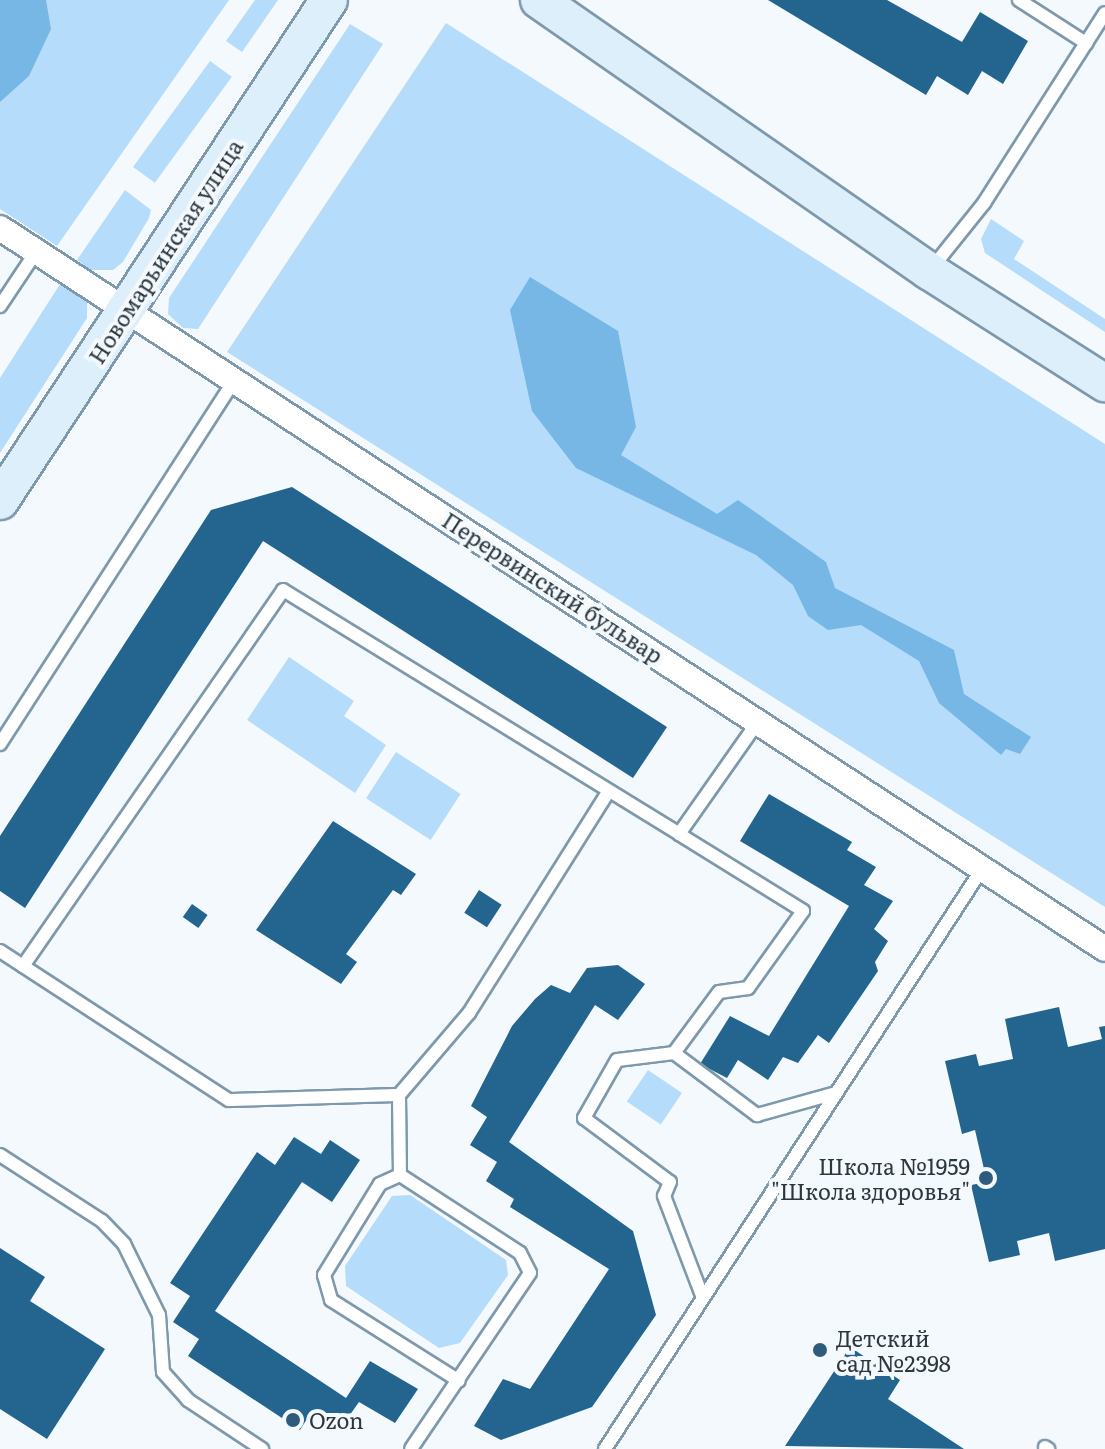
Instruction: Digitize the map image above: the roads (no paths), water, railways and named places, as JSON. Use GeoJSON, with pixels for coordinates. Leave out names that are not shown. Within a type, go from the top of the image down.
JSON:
{"type":"FeatureCollection","features":[{"type":"Feature","properties":{"kind":"street","name":"Новомарьинская улица"},"geometry":{"type":"LineString","coordinates":[[0,501],[329,0]]}},
{"type":"Feature","properties":{"kind":"street"},"geometry":{"type":"LineString","coordinates":[[539,0],[929,271],[1105,383]]}},
{"type":"Feature","properties":{"kind":"street","name":"Перервинский бульвар"},"geometry":{"type":"LineString","coordinates":[[0,228],[128,306],[234,381],[759,720],[1105,949]]}},
{"type":"Feature","properties":{"kind":"lane"},"geometry":{"type":"LineString","coordinates":[[1019,0],[1086,43]]}},
{"type":"Feature","properties":{"kind":"lane"},"geometry":{"type":"LineString","coordinates":[[929,271],[984,203],[1105,13]]}},
{"type":"Feature","properties":{"kind":"lane"},"geometry":{"type":"LineString","coordinates":[[0,306],[36,252]]}},
{"type":"Feature","properties":{"kind":"lane"},"geometry":{"type":"LineString","coordinates":[[0,744],[234,381]]}},
{"type":"Feature","properties":{"kind":"lane"},"geometry":{"type":"LineString","coordinates":[[23,966],[283,590],[607,794],[679,834],[803,911],[748,988],[719,992],[674,1053]]}},
{"type":"Feature","properties":{"kind":"lane"},"geometry":{"type":"LineString","coordinates":[[679,834],[759,720]]}},
{"type":"Feature","properties":{"kind":"lane"},"geometry":{"type":"LineString","coordinates":[[400,1175],[399,1095],[469,1013],[607,794]]}},
{"type":"Feature","properties":{"kind":"lane"},"geometry":{"type":"LineString","coordinates":[[605,1449],[982,869]]}},
{"type":"Feature","properties":{"kind":"lane"},"geometry":{"type":"LineString","coordinates":[[0,951],[229,1100],[399,1095]]}},
{"type":"Feature","properties":{"kind":"lane"},"geometry":{"type":"LineString","coordinates":[[703,1298],[664,1196],[670,1182],[584,1118],[617,1060],[674,1053],[757,1115],[836,1093]]}},
{"type":"Feature","properties":{"kind":"lane"},"geometry":{"type":"LineString","coordinates":[[0,1155],[102,1221],[124,1244],[159,1315],[163,1372],[188,1400],[262,1449]]}},
{"type":"Feature","properties":{"kind":"lane"},"geometry":{"type":"LineString","coordinates":[[400,1175],[520,1253],[530,1273],[411,1449]]}},
{"type":"Feature","properties":{"kind":"lane"},"geometry":{"type":"LineString","coordinates":[[400,1175],[380,1184],[324,1275],[331,1300],[459,1381]]}},
{"type":"Feature","properties":{"kind":"place","name":"Школа №1959 \"Школа здоровья\""},"geometry":{"type":"Point","coordinates":[986,1178]}},
{"type":"Feature","properties":{"kind":"place","name":"Детский сад №2398"},"geometry":{"type":"Point","coordinates":[820,1350]}},
{"type":"Feature","properties":{"kind":"place","name":"Ozon"},"geometry":{"type":"Point","coordinates":[293,1420]}}]}
